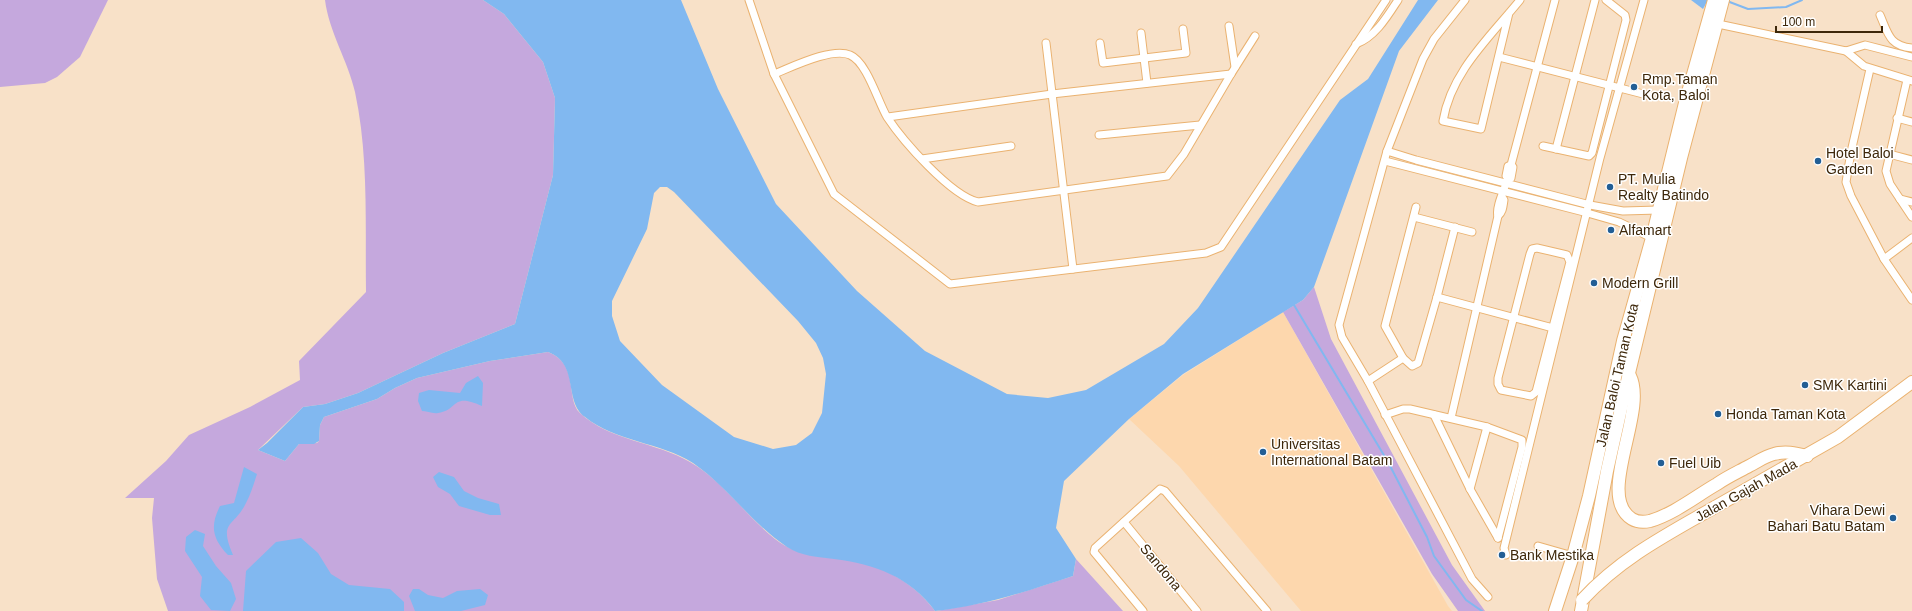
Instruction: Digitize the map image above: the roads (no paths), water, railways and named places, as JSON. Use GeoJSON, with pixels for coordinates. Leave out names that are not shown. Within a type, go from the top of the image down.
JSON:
{"type":"FeatureCollection","features":[{"type":"Feature","properties":{"kind":"highway","name":"Jalan Baloi Taman Kota"},"geometry":{"type":"LineString","coordinates":[[1582,605],[1607,470],[1629,373],[1645,312],[1690,104],[1718,24],[1720,2]]}},
{"type":"Feature","properties":{"kind":"highway","name":"Jalan Baloi Taman Kota"},"geometry":{"type":"LineString","coordinates":[[1555,611],[1573,556],[1589,496],[1623,341],[1659,210],[1720,2]]}},
{"type":"Feature","properties":{"kind":"highway"},"geometry":{"type":"LineString","coordinates":[[1623,341],[1636,344]]}},
{"type":"Feature","properties":{"kind":"highway"},"geometry":{"type":"LineString","coordinates":[[1629,373],[1633,383],[1634,393],[1630,429],[1618,489],[1619,500],[1622,507],[1632,519],[1642,522],[1650,521],[1678,507],[1718,483],[1772,454],[1783,452],[1807,456]]}},
{"type":"Feature","properties":{"kind":"highway","name":"Jalan Gajah Mada"},"geometry":{"type":"LineString","coordinates":[[1574,611],[1598,583],[1624,562],[1747,487],[1807,456],[1838,437],[1912,382]]}},
{"type":"Feature","properties":{"kind":"street"},"geometry":{"type":"LineString","coordinates":[[749,0],[774,74],[834,194],[950,284],[1206,253],[1221,247],[1386,0]]}},
{"type":"Feature","properties":{"kind":"street"},"geometry":{"type":"LineString","coordinates":[[1356,44],[1366,41],[1375,32],[1398,0]]}},
{"type":"Feature","properties":{"kind":"street"},"geometry":{"type":"LineString","coordinates":[[1465,0],[1434,40],[1422,59],[1387,151],[1339,325],[1342,337],[1368,381],[1472,579],[1488,597]]}},
{"type":"Feature","properties":{"kind":"street"},"geometry":{"type":"LineString","coordinates":[[1509,13],[1481,129],[1444,121],[1446,104],[1462,73],[1481,46],[1520,0]]}},
{"type":"Feature","properties":{"kind":"street"},"geometry":{"type":"LineString","coordinates":[[1451,418],[1478,307],[1498,216],[1498,205],[1503,195],[1507,180],[1511,178],[1513,167],[1511,165],[1555,0]]}},
{"type":"Feature","properties":{"kind":"street"},"geometry":{"type":"LineString","coordinates":[[1556,149],[1595,0]]}},
{"type":"Feature","properties":{"kind":"street"},"geometry":{"type":"LineString","coordinates":[[1543,146],[1589,156],[1592,153],[1626,17],[1606,0]]}},
{"type":"Feature","properties":{"kind":"street"},"geometry":{"type":"LineString","coordinates":[[1506,555],[1504,548],[1619,87],[1644,0]]}},
{"type":"Feature","properties":{"kind":"street"},"geometry":{"type":"LineString","coordinates":[[1880,15],[1891,41],[1896,45],[1912,48]]}},
{"type":"Feature","properties":{"kind":"street"},"geometry":{"type":"LineString","coordinates":[[1718,24],[1846,52],[1870,69],[1909,80],[1897,118],[1886,171],[1887,178],[1912,217]]}},
{"type":"Feature","properties":{"kind":"street"},"geometry":{"type":"LineString","coordinates":[[1229,26],[1233,70]]}},
{"type":"Feature","properties":{"kind":"street"},"geometry":{"type":"LineString","coordinates":[[1100,43],[1102,63],[1186,53],[1183,29]]}},
{"type":"Feature","properties":{"kind":"street"},"geometry":{"type":"LineString","coordinates":[[1141,33],[1147,83]]}},
{"type":"Feature","properties":{"kind":"street"},"geometry":{"type":"LineString","coordinates":[[774,74],[832,53],[850,55],[860,62],[888,117],[922,159],[960,194],[968,199],[978,202],[1063,189],[1167,176],[1184,154],[1233,70],[1255,36]]}},
{"type":"Feature","properties":{"kind":"street"},"geometry":{"type":"LineString","coordinates":[[1046,43],[1072,269]]}},
{"type":"Feature","properties":{"kind":"street"},"geometry":{"type":"LineString","coordinates":[[1846,52],[1865,45],[1912,57]]}},
{"type":"Feature","properties":{"kind":"street"},"geometry":{"type":"LineString","coordinates":[[1499,57],[1651,96]]}},
{"type":"Feature","properties":{"kind":"street"},"geometry":{"type":"LineString","coordinates":[[1870,69],[1851,152],[1846,182],[1851,196],[1884,259],[1911,296]]}},
{"type":"Feature","properties":{"kind":"street"},"geometry":{"type":"LineString","coordinates":[[888,117],[1052,94],[1147,83],[1233,70]]}},
{"type":"Feature","properties":{"kind":"street"},"geometry":{"type":"LineString","coordinates":[[1897,118],[1912,122]]}},
{"type":"Feature","properties":{"kind":"street"},"geometry":{"type":"LineString","coordinates":[[1099,135],[1200,125]]}},
{"type":"Feature","properties":{"kind":"street"},"geometry":{"type":"LineString","coordinates":[[922,159],[1011,146]]}},
{"type":"Feature","properties":{"kind":"street"},"geometry":{"type":"LineString","coordinates":[[1387,151],[1448,168],[1507,180],[1590,205],[1623,211],[1659,210]]}},
{"type":"Feature","properties":{"kind":"street"},"geometry":{"type":"LineString","coordinates":[[1889,154],[1912,160]]}},
{"type":"Feature","properties":{"kind":"street"},"geometry":{"type":"LineString","coordinates":[[1385,161],[1445,177],[1503,195],[1619,222],[1652,238]]}},
{"type":"Feature","properties":{"kind":"street"},"geometry":{"type":"LineString","coordinates":[[1445,177],[1448,168]]}},
{"type":"Feature","properties":{"kind":"street"},"geometry":{"type":"LineString","coordinates":[[1900,199],[1912,202]]}},
{"type":"Feature","properties":{"kind":"street"},"geometry":{"type":"LineString","coordinates":[[1416,207],[1385,326],[1403,358],[1412,366],[1418,363],[1455,227]]}},
{"type":"Feature","properties":{"kind":"street"},"geometry":{"type":"LineString","coordinates":[[1414,217],[1472,232]]}},
{"type":"Feature","properties":{"kind":"street"},"geometry":{"type":"LineString","coordinates":[[1884,259],[1912,238]]}},
{"type":"Feature","properties":{"kind":"street"},"geometry":{"type":"LineString","coordinates":[[1537,248],[1567,255],[1570,262],[1534,395],[1525,396],[1501,390],[1498,384],[1498,378],[1515,317],[1532,249],[1537,248]]}},
{"type":"Feature","properties":{"kind":"street"},"geometry":{"type":"LineString","coordinates":[[1437,297],[1553,328]]}},
{"type":"Feature","properties":{"kind":"street"},"geometry":{"type":"LineString","coordinates":[[1368,381],[1403,358]]}},
{"type":"Feature","properties":{"kind":"street"},"geometry":{"type":"LineString","coordinates":[[1385,415],[1402,408],[1410,408],[1520,438],[1523,442],[1498,538],[1470,489],[1434,415]]}},
{"type":"Feature","properties":{"kind":"street"},"geometry":{"type":"LineString","coordinates":[[1470,489],[1487,428]]}},
{"type":"Feature","properties":{"kind":"street"},"geometry":{"type":"LineString","coordinates":[[1143,611],[1094,552],[1095,548],[1158,490],[1165,491],[1267,611]]}},
{"type":"Feature","properties":{"kind":"street","name":"Sandona"},"geometry":{"type":"LineString","coordinates":[[1124,522],[1198,611]]}},
{"type":"Feature","properties":{"kind":"street"},"geometry":{"type":"LineString","coordinates":[[1538,546],[1573,556]]}},
{"type":"Feature","properties":{"kind":"water"},"geometry":{"type":"Polygon","coordinates":[[[483,0],[681,0],[718,89],[776,204],[857,291],[925,351],[1007,394],[1048,398],[1086,390],[1164,344],[1198,308],[1340,100],[1368,79],[1418,0],[1438,0],[1399,51],[1314,287],[1303,300],[1183,374],[1129,419],[1064,481],[1056,528],[1076,559],[1073,576],[988,602],[935,611],[914,589],[890,574],[864,564],[810,556],[792,550],[762,528],[718,483],[693,463],[667,450],[610,432],[585,417],[578,410],[574,402],[568,374],[564,365],[558,358],[548,352],[490,361],[417,378],[395,388],[377,399],[324,417],[320,425],[319,441],[314,444],[299,444],[285,461],[258,450],[303,407],[325,404],[358,393],[443,353],[515,324],[553,175],[555,98],[543,62],[504,14],[483,0]],[[660,187],[654,193],[647,229],[612,301],[612,316],[620,341],[662,385],[734,437],[773,449],[796,445],[812,433],[822,413],[826,374],[823,358],[816,343],[798,321],[674,192],[667,187],[660,187]]]}},
{"type":"Feature","properties":{"kind":"water"},"geometry":{"type":"Polygon","coordinates":[[[1691,0],[1708,0],[1703,9],[1691,0]]]}},
{"type":"Feature","properties":{"kind":"water"},"geometry":{"type":"Polygon","coordinates":[[[478,376],[483,383],[482,406],[472,402],[460,401],[449,409],[438,413],[422,411],[418,401],[419,393],[429,390],[460,393],[466,383],[478,376]]]}},
{"type":"Feature","properties":{"kind":"water"},"geometry":{"type":"Polygon","coordinates":[[[244,467],[257,474],[246,503],[229,525],[227,530],[227,536],[233,555],[228,555],[219,543],[214,532],[215,520],[220,506],[234,503],[244,467]]]}},
{"type":"Feature","properties":{"kind":"water"},"geometry":{"type":"Polygon","coordinates":[[[439,472],[454,477],[464,491],[478,498],[499,504],[501,515],[490,515],[459,506],[450,494],[438,487],[433,477],[439,472]]]}},
{"type":"Feature","properties":{"kind":"water"},"geometry":{"type":"Polygon","coordinates":[[[195,530],[205,534],[203,546],[216,566],[231,583],[236,599],[230,611],[211,610],[200,596],[202,577],[185,551],[186,537],[195,530]]]}},
{"type":"Feature","properties":{"kind":"water"},"geometry":{"type":"Polygon","coordinates":[[[301,538],[318,553],[331,574],[349,585],[390,589],[404,602],[404,611],[243,611],[246,571],[276,542],[301,538]]]}},
{"type":"Feature","properties":{"kind":"water"},"geometry":{"type":"Polygon","coordinates":[[[413,589],[419,589],[428,595],[443,598],[457,591],[480,589],[488,595],[485,605],[461,611],[415,611],[409,596],[413,589]]]}},
{"type":"Feature","properties":{"kind":"waterway"},"geometry":{"type":"LineString","coordinates":[[1727,1],[1748,9],[1786,7],[1802,0]]}},
{"type":"Feature","properties":{"kind":"waterway"},"geometry":{"type":"LineString","coordinates":[[1294,305],[1388,462],[1427,537],[1434,556],[1466,600],[1482,611]]}},
{"type":"Feature","properties":{"kind":"place","name":"Rmp.Taman Kota, Baloi"},"geometry":{"type":"Point","coordinates":[1634,87]}},
{"type":"Feature","properties":{"kind":"place","name":"Hotel Baloi Garden"},"geometry":{"type":"Point","coordinates":[1818,161]}},
{"type":"Feature","properties":{"kind":"place","name":"PT. Mulia Realty Batindo"},"geometry":{"type":"Point","coordinates":[1610,187]}},
{"type":"Feature","properties":{"kind":"place","name":"Alfamart"},"geometry":{"type":"Point","coordinates":[1611,230]}},
{"type":"Feature","properties":{"kind":"place","name":"Modern Grill"},"geometry":{"type":"Point","coordinates":[1594,283]}},
{"type":"Feature","properties":{"kind":"place","name":"SMK Kartini"},"geometry":{"type":"Point","coordinates":[1805,385]}},
{"type":"Feature","properties":{"kind":"place","name":"Honda Taman Kota"},"geometry":{"type":"Point","coordinates":[1718,414]}},
{"type":"Feature","properties":{"kind":"place","name":"Universitas International Batam"},"geometry":{"type":"Point","coordinates":[1263,452]}},
{"type":"Feature","properties":{"kind":"place","name":"Fuel Uib"},"geometry":{"type":"Point","coordinates":[1661,463]}},
{"type":"Feature","properties":{"kind":"place","name":"Vihara Dewi Bahari Batu Batam"},"geometry":{"type":"Point","coordinates":[1893,518]}},
{"type":"Feature","properties":{"kind":"place","name":"Bank Mestika"},"geometry":{"type":"Point","coordinates":[1502,555]}}]}
